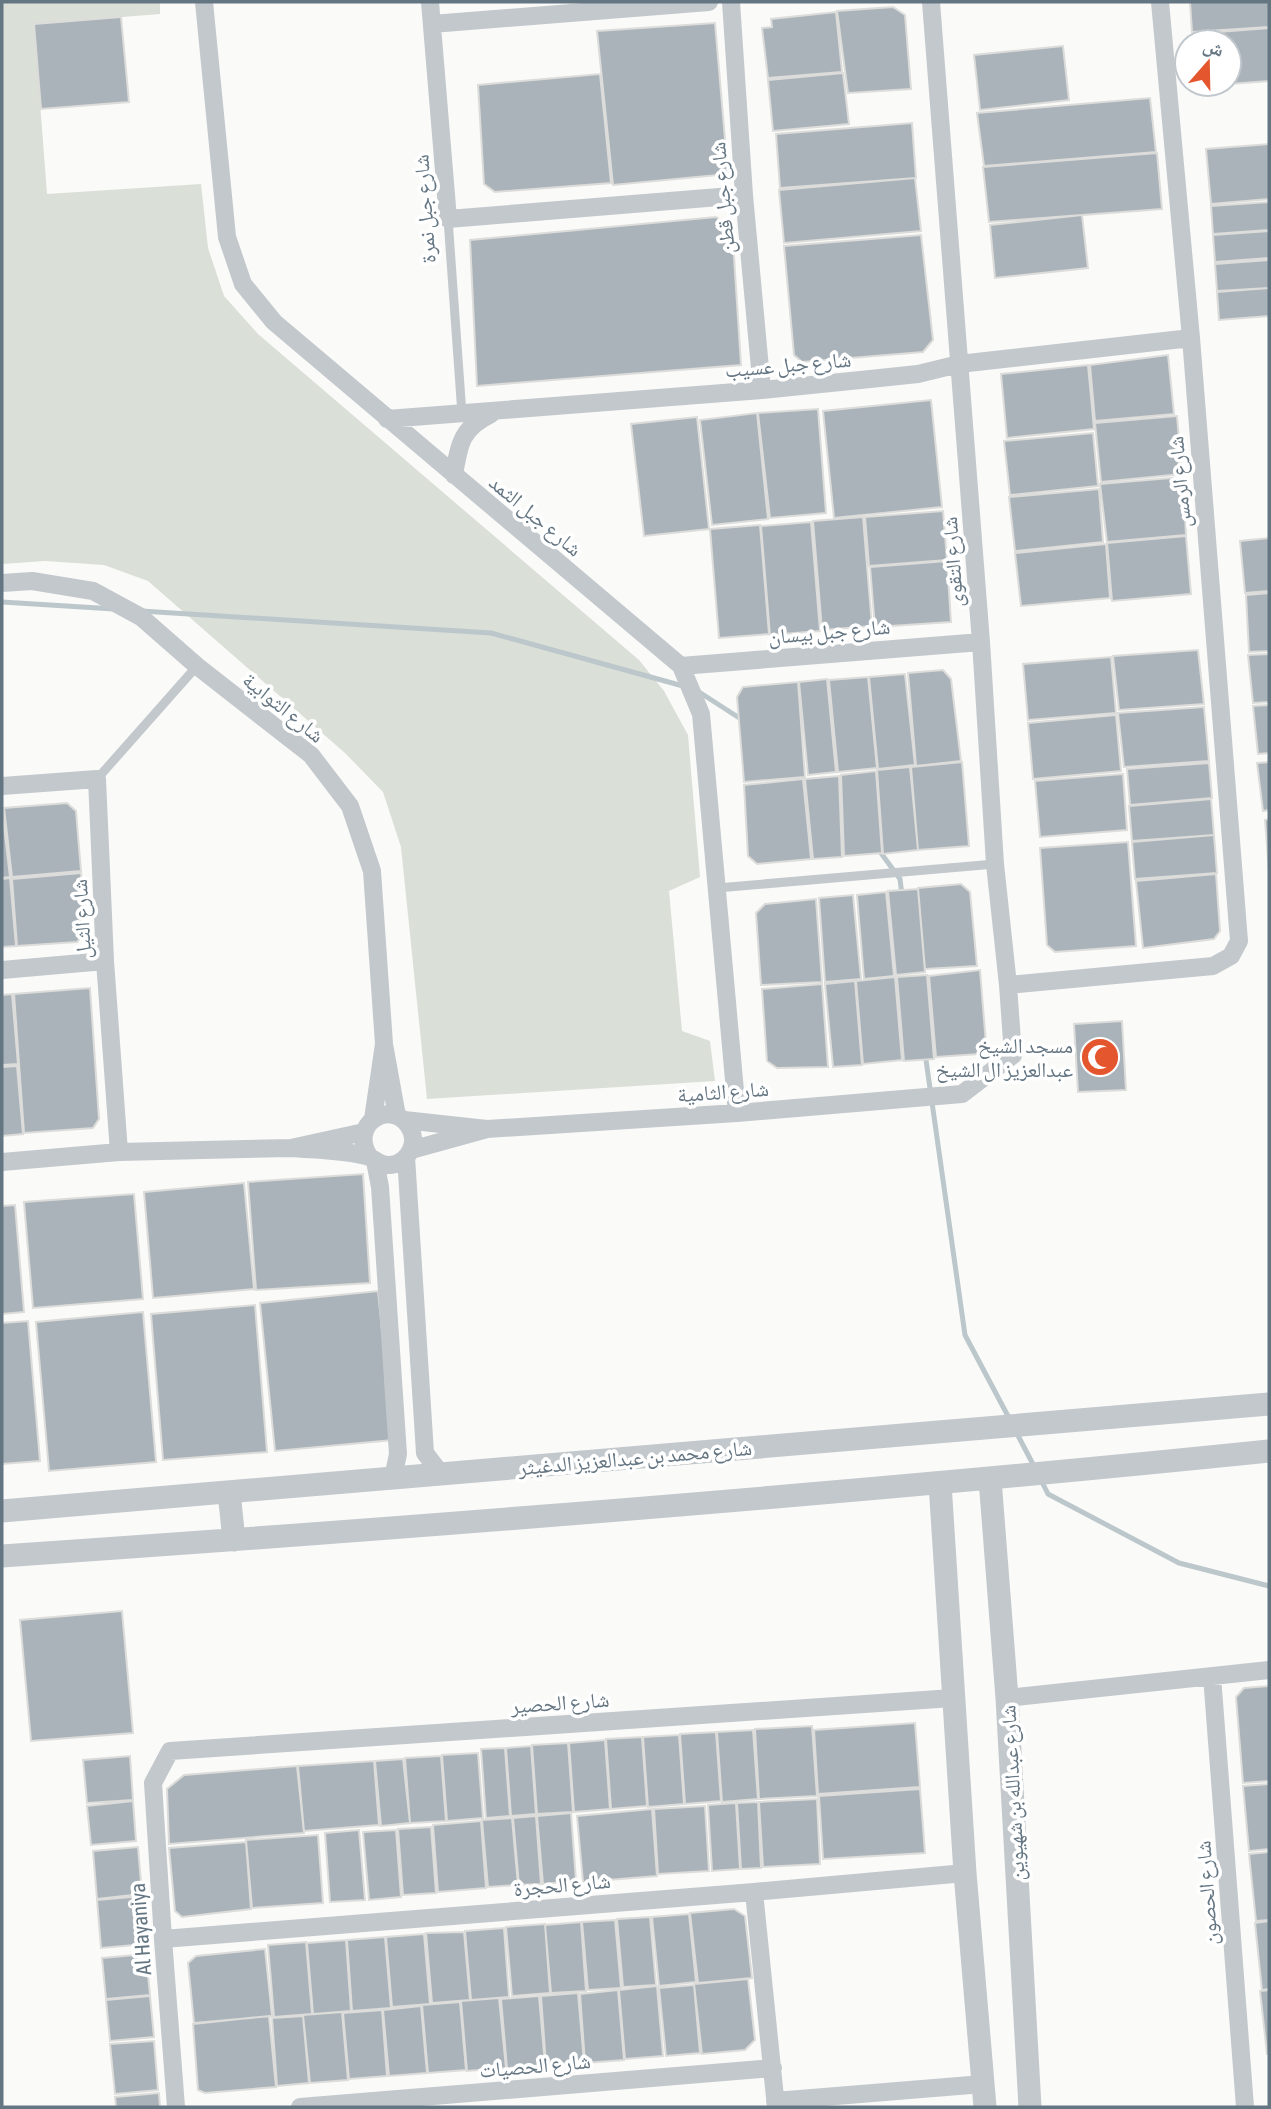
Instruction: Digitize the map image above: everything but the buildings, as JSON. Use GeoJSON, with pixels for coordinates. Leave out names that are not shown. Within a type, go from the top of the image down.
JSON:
{"type":"FeatureCollection","features":[{"type":"Feature","properties":{"kind":"street","name":"شارع جبل الثمد"},"geometry":{"type":"LineString","coordinates":[[204,2],[227,237],[243,284],[274,322],[681,666],[701,715],[737,1113]]}},
{"type":"Feature","properties":{"kind":"street","name":"شارع جبل نمرة"},"geometry":{"type":"LineString","coordinates":[[430,2],[448,219]]}},
{"type":"Feature","properties":{"kind":"street"},"geometry":{"type":"LineString","coordinates":[[432,24],[709,2]]}},
{"type":"Feature","properties":{"kind":"street","name":"شارع جبل قطن"},"geometry":{"type":"LineString","coordinates":[[731,2],[744,195],[762,390]]}},
{"type":"Feature","properties":{"kind":"street","name":"شارع التقوى"},"geometry":{"type":"LineString","coordinates":[[931,2],[981,642],[995,864],[1013,1055],[962,1094]]}},
{"type":"Feature","properties":{"kind":"street","name":"شارع الرمس"},"geometry":{"type":"LineString","coordinates":[[1008,985],[1213,966],[1231,956],[1239,941],[1191,338],[1160,2]]}},
{"type":"Feature","properties":{"kind":"street"},"geometry":{"type":"LineString","coordinates":[[448,219],[744,195]]}},
{"type":"Feature","properties":{"kind":"street","name":"شارع جبل عسيب"},"geometry":{"type":"LineString","coordinates":[[387,419],[762,390],[918,374],[959,364],[1191,338]]}},
{"type":"Feature","properties":{"kind":"street"},"geometry":{"type":"LineString","coordinates":[[454,475],[459,445],[476,422],[497,412]]}},
{"type":"Feature","properties":{"kind":"street","name":"شارع الثوابية"},"geometry":{"type":"LineString","coordinates":[[2,583],[32,581],[93,591],[141,617],[197,666],[311,755],[350,806],[372,871],[384,1044]]}},
{"type":"Feature","properties":{"kind":"street","name":"شارع جبل بيسان"},"geometry":{"type":"LineString","coordinates":[[681,666],[981,642]]}},
{"type":"Feature","properties":{"kind":"street"},"geometry":{"type":"LineString","coordinates":[[2,786],[97,779]]}},
{"type":"Feature","properties":{"kind":"street","name":"شارع الثيل"},"geometry":{"type":"LineString","coordinates":[[97,779],[105,961],[119,1152]]}},
{"type":"Feature","properties":{"kind":"street"},"geometry":{"type":"LineString","coordinates":[[2,970],[105,961]]}},
{"type":"Feature","properties":{"kind":"street"},"geometry":{"type":"LineString","coordinates":[[384,1044],[400,1118],[413,1134],[406,1187],[425,1453],[441,1474]]}},
{"type":"Feature","properties":{"kind":"street"},"geometry":{"type":"LineString","coordinates":[[384,1044],[364,1149],[372,1159],[380,1187],[398,1454],[393,1478]]}},
{"type":"Feature","properties":{"kind":"street","name":"شارع الثامية"},"geometry":{"type":"LineString","coordinates":[[487,1129],[737,1113],[962,1094]]}},
{"type":"Feature","properties":{"kind":"street"},"geometry":{"type":"LineString","coordinates":[[291,1148],[368,1126],[389,1114],[400,1118],[487,1129]]}},
{"type":"Feature","properties":{"kind":"street"},"geometry":{"type":"LineString","coordinates":[[2,1162],[119,1152],[291,1148],[372,1159],[391,1165],[409,1154],[487,1129]]}},
{"type":"Feature","properties":{"kind":"street","name":"شارع محمد بن عبدالعزيز الدغيثر"},"geometry":{"type":"LineString","coordinates":[[2,1511],[1269,1404]]}},
{"type":"Feature","properties":{"kind":"street"},"geometry":{"type":"LineString","coordinates":[[2,1556],[990,1479],[1269,1451]]}},
{"type":"Feature","properties":{"kind":"street","name":"شارع عبدالله بن شهيوين"},"geometry":{"type":"LineString","coordinates":[[990,1479],[1007,1698],[1030,2107]]}},
{"type":"Feature","properties":{"kind":"street"},"geometry":{"type":"LineString","coordinates":[[940,1483],[965,1872],[985,2107]]}},
{"type":"Feature","properties":{"kind":"street"},"geometry":{"type":"LineString","coordinates":[[229,1492],[234,1540]]}},
{"type":"Feature","properties":{"kind":"street"},"geometry":{"type":"LineString","coordinates":[[1007,1698],[1269,1670]]}},
{"type":"Feature","properties":{"kind":"street","name":"شارع الحصون"},"geometry":{"type":"LineString","coordinates":[[1212,1676],[1245,2107]]}},
{"type":"Feature","properties":{"kind":"street","name":"شارع الحصير"},"geometry":{"type":"LineString","coordinates":[[170,1751],[953,1698]]}},
{"type":"Feature","properties":{"kind":"street","name":"Al Hayaniya"},"geometry":{"type":"LineString","coordinates":[[170,1751],[153,1783],[176,2107]]}},
{"type":"Feature","properties":{"kind":"street","name":"شارع الحجرة"},"geometry":{"type":"LineString","coordinates":[[163,1939],[754,1892],[965,1872]]}},
{"type":"Feature","properties":{"kind":"street"},"geometry":{"type":"LineString","coordinates":[[754,1892],[776,2104],[983,2084]]}},
{"type":"Feature","properties":{"kind":"street","name":"شارع الحصيات"},"geometry":{"type":"LineString","coordinates":[[300,2107],[773,2068]]}},
{"type":"Feature","properties":{"kind":"lane","name":"شارع جبل نمرة"},"geometry":{"type":"LineString","coordinates":[[448,219],[462,414]]}},
{"type":"Feature","properties":{"kind":"lane"},"geometry":{"type":"LineString","coordinates":[[97,779],[197,666]]}},
{"type":"Feature","properties":{"kind":"lane"},"geometry":{"type":"LineString","coordinates":[[718,888],[995,864]]}},
{"type":"Feature","properties":{"kind":"shaded area"},"geometry":{"type":"Polygon","coordinates":[[[2,2],[160,2],[160,14],[34,24],[47,194],[201,184],[208,248],[224,296],[258,334],[639,660],[664,691],[688,735],[700,877],[669,891],[682,1031],[710,1041],[715,1081],[427,1099],[401,847],[383,792],[345,753],[148,581],[104,565],[45,561],[2,564],[2,2]]]}},
{"type":"Feature","properties":{"kind":"waterway"},"geometry":{"type":"LineString","coordinates":[[2,602],[114,609]]}},
{"type":"Feature","properties":{"kind":"waterway"},"geometry":{"type":"LineString","coordinates":[[141,611],[491,633],[683,686]]}},
{"type":"Feature","properties":{"kind":"waterway"},"geometry":{"type":"LineString","coordinates":[[696,690],[744,721]]}},
{"type":"Feature","properties":{"kind":"waterway"},"geometry":{"type":"LineString","coordinates":[[878,849],[900,879],[902,895]]}},
{"type":"Feature","properties":{"kind":"waterway"},"geometry":{"type":"LineString","coordinates":[[925,1053],[965,1335],[1009,1418]]}},
{"type":"Feature","properties":{"kind":"waterway"},"geometry":{"type":"LineString","coordinates":[[1015,1430],[1035,1468]]}},
{"type":"Feature","properties":{"kind":"waterway"},"geometry":{"type":"LineString","coordinates":[[1041,1480],[1048,1494],[1179,1563],[1269,1586]]}},
{"type":"Feature","properties":{"kind":"place","name":"مسجد الشيخ عبدالعزيز ال الشيخ"},"geometry":{"type":"Point","coordinates":[1100,1057]}}]}
